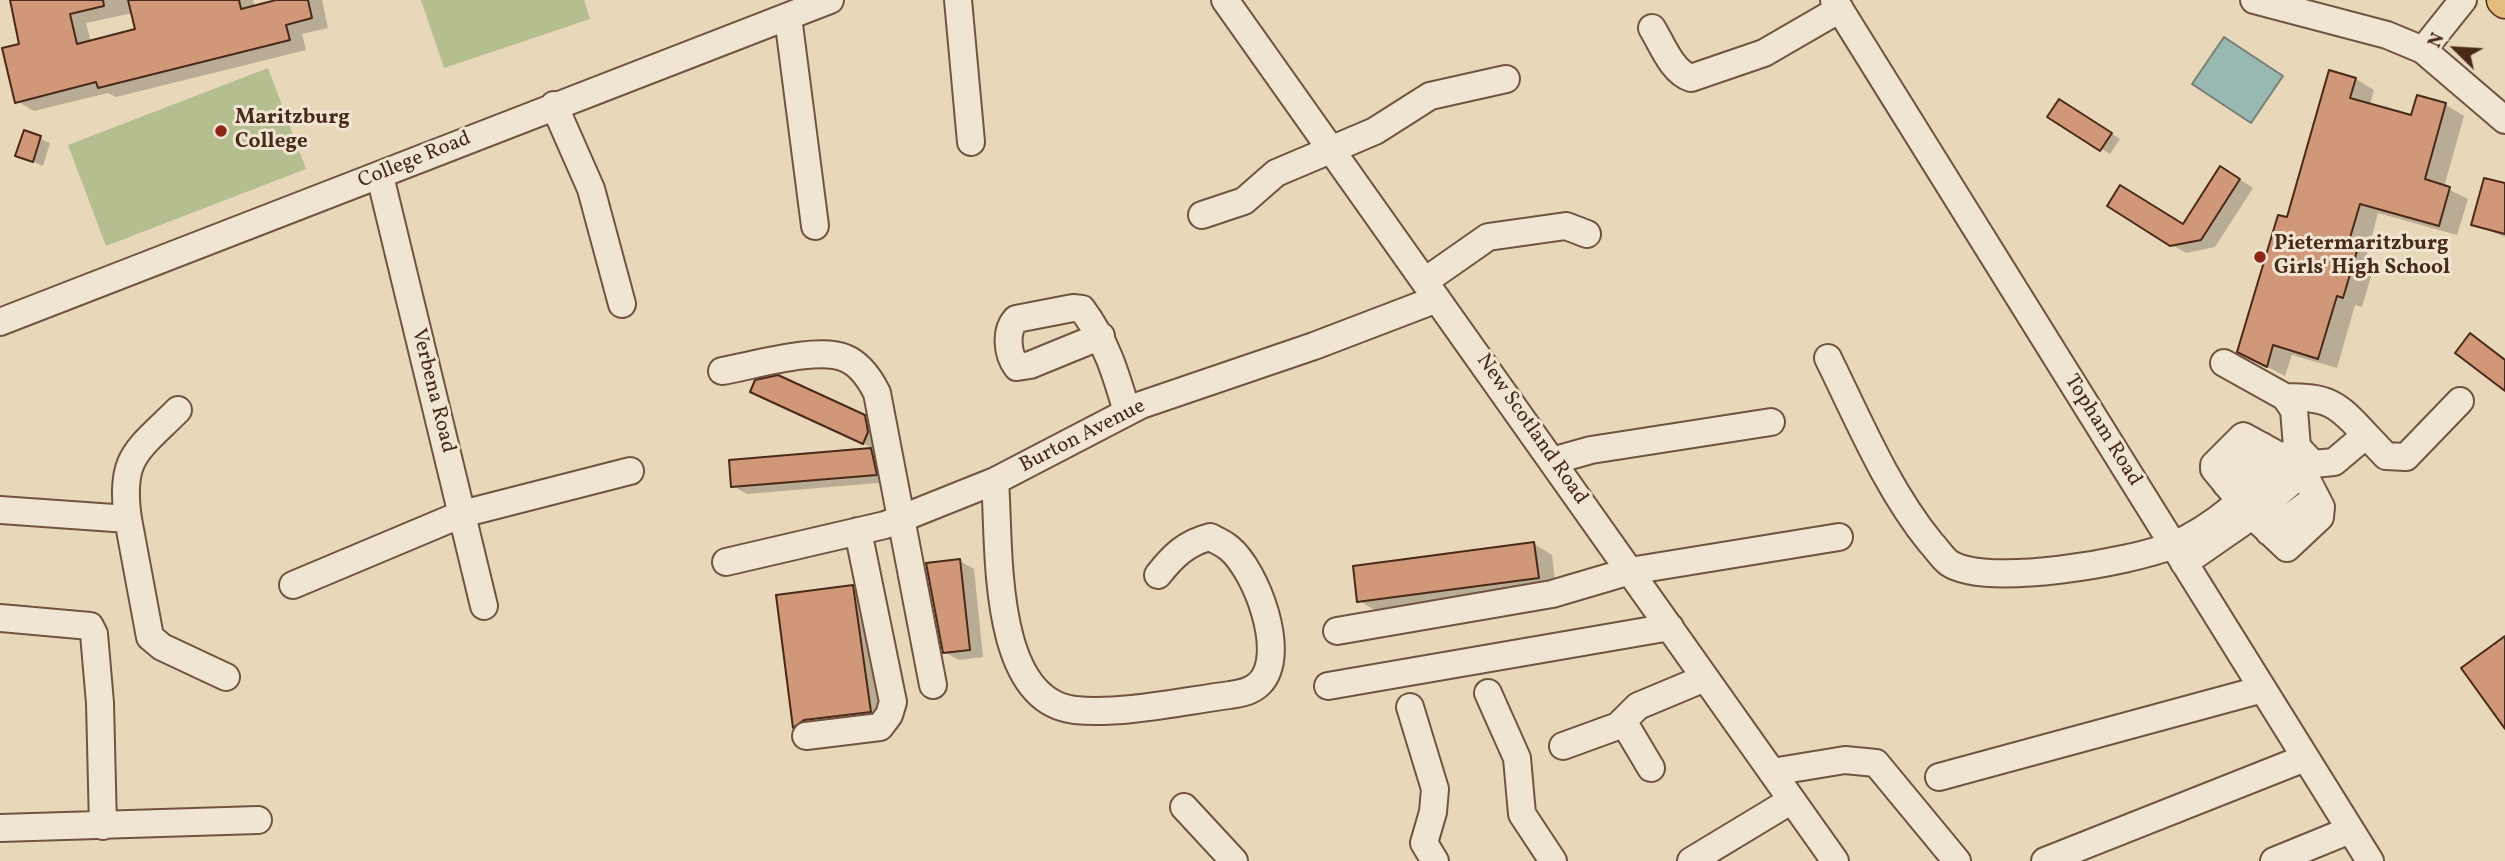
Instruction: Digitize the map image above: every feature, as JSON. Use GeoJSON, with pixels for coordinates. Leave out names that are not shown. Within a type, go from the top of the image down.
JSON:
{"type":"FeatureCollection","features":[{"type":"Feature","properties":{"kind":"street","name":"College Road"},"geometry":{"type":"LineString","coordinates":[[0,322],[830,0]]}},
{"type":"Feature","properties":{"kind":"street"},"geometry":{"type":"LineString","coordinates":[[958,0],[971,142]]}},
{"type":"Feature","properties":{"kind":"street","name":"New Scotland Road"},"geometry":{"type":"LineString","coordinates":[[1225,0],[1835,861]]}},
{"type":"Feature","properties":{"kind":"street"},"geometry":{"type":"LineString","coordinates":[[2254,0],[2387,35],[2423,50],[2505,120]]}},
{"type":"Feature","properties":{"kind":"street"},"geometry":{"type":"LineString","coordinates":[[2423,50],[2463,0]]}},
{"type":"Feature","properties":{"kind":"street"},"geometry":{"type":"LineString","coordinates":[[1652,27],[1677,69],[1682,75],[1691,78],[1765,53],[1837,5]]}},
{"type":"Feature","properties":{"kind":"street","name":"Topham Road"},"geometry":{"type":"LineString","coordinates":[[1837,5],[2370,861]]}},
{"type":"Feature","properties":{"kind":"street"},"geometry":{"type":"LineString","coordinates":[[788,17],[815,226]]}},
{"type":"Feature","properties":{"kind":"street"},"geometry":{"type":"LineString","coordinates":[[1202,215],[1244,201],[1276,173],[1376,131],[1430,96],[1506,79]]}},
{"type":"Feature","properties":{"kind":"street"},"geometry":{"type":"LineString","coordinates":[[554,105],[591,189],[622,304]]}},
{"type":"Feature","properties":{"kind":"street","name":"Verbena Road"},"geometry":{"type":"LineString","coordinates":[[380,176],[484,606]]}},
{"type":"Feature","properties":{"kind":"street","name":"Burton Avenue"},"geometry":{"type":"LineString","coordinates":[[726,562],[858,531],[901,518],[995,481],[1127,412],[1314,346],[1431,290],[1488,237],[1566,226],[1587,234]]}},
{"type":"Feature","properties":{"kind":"street"},"geometry":{"type":"LineString","coordinates":[[1101,337],[1127,412]]}},
{"type":"Feature","properties":{"kind":"street"},"geometry":{"type":"LineString","coordinates":[[722,371],[825,354],[853,363],[877,393],[933,685]]}},
{"type":"Feature","properties":{"kind":"street"},"geometry":{"type":"LineString","coordinates":[[1828,358],[1892,486],[1923,533],[1948,563],[1971,570],[2029,573],[2179,554],[2247,508],[2299,461]]}},
{"type":"Feature","properties":{"kind":"street"},"geometry":{"type":"LineString","coordinates":[[2224,363],[2285,397],[2294,410],[2299,461],[2316,498],[2247,508]]}},
{"type":"Feature","properties":{"kind":"street"},"geometry":{"type":"LineString","coordinates":[[2285,397],[2326,399],[2348,414],[2386,456],[2406,457],[2460,401]]}},
{"type":"Feature","properties":{"kind":"street"},"geometry":{"type":"LineString","coordinates":[[178,410],[147,441],[125,473],[124,490],[128,519],[150,637],[162,647],[226,677]]}},
{"type":"Feature","properties":{"kind":"street"},"geometry":{"type":"LineString","coordinates":[[1552,461],[1591,450],[1770,422]]}},
{"type":"Feature","properties":{"kind":"street"},"geometry":{"type":"LineString","coordinates":[[2247,508],[2262,446],[2299,461],[2334,462],[2366,435]]}},
{"type":"Feature","properties":{"kind":"street"},"geometry":{"type":"LineString","coordinates":[[293,585],[462,514],[630,471]]}},
{"type":"Feature","properties":{"kind":"street"},"geometry":{"type":"LineString","coordinates":[[995,481],[1004,603],[1013,654],[1025,678],[1045,701],[1074,710],[1110,710],[1230,695],[1249,691],[1262,681],[1269,663],[1272,642],[1267,618],[1252,581],[1230,549],[1210,537],[1192,541],[1175,554],[1158,575]]}},
{"type":"Feature","properties":{"kind":"street"},"geometry":{"type":"LineString","coordinates":[[0,510],[128,519]]}},
{"type":"Feature","properties":{"kind":"street"},"geometry":{"type":"LineString","coordinates":[[806,736],[880,727],[889,715],[893,702],[858,531]]}},
{"type":"Feature","properties":{"kind":"street"},"geometry":{"type":"LineString","coordinates":[[1337,631],[1552,594],[1630,571],[1839,537]]}},
{"type":"Feature","properties":{"kind":"street"},"geometry":{"type":"LineString","coordinates":[[0,618],[74,623],[90,626],[94,634],[100,704],[103,826]]}},
{"type":"Feature","properties":{"kind":"street"},"geometry":{"type":"LineString","coordinates":[[1328,686],[1670,627]]}},
{"type":"Feature","properties":{"kind":"street"},"geometry":{"type":"LineString","coordinates":[[1563,746],[1623,721],[1638,705],[1706,678]]}},
{"type":"Feature","properties":{"kind":"street"},"geometry":{"type":"LineString","coordinates":[[1939,777],[2263,690]]}},
{"type":"Feature","properties":{"kind":"street"},"geometry":{"type":"LineString","coordinates":[[1488,693],[1517,758],[1522,814],[1553,861]]}},
{"type":"Feature","properties":{"kind":"street"},"geometry":{"type":"LineString","coordinates":[[1410,707],[1435,789],[1433,812],[1424,843],[1434,861]]}},
{"type":"Feature","properties":{"kind":"street"},"geometry":{"type":"LineString","coordinates":[[1623,721],[1651,768]]}},
{"type":"Feature","properties":{"kind":"street"},"geometry":{"type":"LineString","coordinates":[[2045,861],[2305,758]]}},
{"type":"Feature","properties":{"kind":"street"},"geometry":{"type":"LineString","coordinates":[[1772,772],[1845,760],[1876,763],[1957,861]]}},
{"type":"Feature","properties":{"kind":"street"},"geometry":{"type":"LineString","coordinates":[[1691,861],[1792,800]]}},
{"type":"Feature","properties":{"kind":"street"},"geometry":{"type":"LineString","coordinates":[[1184,807],[1234,861]]}},
{"type":"Feature","properties":{"kind":"street"},"geometry":{"type":"LineString","coordinates":[[0,828],[258,820]]}},
{"type":"Feature","properties":{"kind":"street"},"geometry":{"type":"LineString","coordinates":[[2274,861],[2350,830]]}},
{"type":"Feature","properties":{"kind":"green space"},"geometry":{"type":"Polygon","coordinates":[[[421,0],[584,0],[590,19],[444,68],[421,0]]]}},
{"type":"Feature","properties":{"kind":"green space"},"geometry":{"type":"Polygon","coordinates":[[[268,68],[306,169],[106,246],[68,145],[268,68]]]}},
{"type":"Feature","properties":{"kind":"water"},"geometry":{"type":"Polygon","coordinates":[[[2224,37],[2283,76],[2251,123],[2192,84],[2224,37]]]}},
{"type":"Feature","properties":{"kind":"building"},"geometry":{"type":"Polygon","coordinates":[[[10,0],[103,0],[104,6],[70,14],[77,44],[135,29],[128,0],[239,0],[241,9],[276,0],[308,0],[312,18],[286,25],[290,40],[98,88],[96,82],[15,103],[2,48],[19,44],[10,0]]]}},
{"type":"Feature","properties":{"kind":"building"},"geometry":{"type":"Polygon","coordinates":[[[2329,70],[2356,78],[2350,98],[2411,115],[2417,95],[2446,103],[2425,179],[2450,187],[2439,226],[2360,204],[2347,248],[2357,251],[2343,298],[2337,296],[2318,359],[2273,345],[2267,367],[2237,352],[2278,215],[2287,217],[2329,70]]]}},
{"type":"Feature","properties":{"kind":"building"},"geometry":{"type":"Polygon","coordinates":[[[2059,99],[2112,133],[2100,151],[2047,117],[2059,99]]]}},
{"type":"Feature","properties":{"kind":"building"},"geometry":{"type":"Polygon","coordinates":[[[24,130],[41,136],[33,162],[15,156],[24,130]]]}},
{"type":"Feature","properties":{"kind":"building"},"geometry":{"type":"Polygon","coordinates":[[[2220,166],[2240,179],[2201,240],[2170,246],[2107,206],[2120,185],[2183,224],[2220,166]]]}},
{"type":"Feature","properties":{"kind":"building"},"geometry":{"type":"Polygon","coordinates":[[[2484,178],[2505,183],[2505,234],[2471,225],[2484,178]]]}},
{"type":"Feature","properties":{"kind":"building"},"geometry":{"type":"Polygon","coordinates":[[[2470,333],[2505,360],[2505,391],[2455,353],[2470,333]]]}},
{"type":"Feature","properties":{"kind":"building"},"geometry":{"type":"Polygon","coordinates":[[[778,375],[865,415],[868,432],[863,444],[750,392],[755,380],[778,375]]]}},
{"type":"Feature","properties":{"kind":"building"},"geometry":{"type":"Polygon","coordinates":[[[871,448],[877,475],[731,487],[729,460],[871,448]]]}},
{"type":"Feature","properties":{"kind":"building"},"geometry":{"type":"Polygon","coordinates":[[[1534,542],[1539,578],[1357,602],[1353,566],[1534,542]]]}},
{"type":"Feature","properties":{"kind":"building"},"geometry":{"type":"Polygon","coordinates":[[[960,559],[970,650],[943,653],[926,563],[960,559]]]}},
{"type":"Feature","properties":{"kind":"building"},"geometry":{"type":"Polygon","coordinates":[[[853,585],[871,712],[804,720],[793,728],[776,595],[853,585]]]}},
{"type":"Feature","properties":{"kind":"building"},"geometry":{"type":"Polygon","coordinates":[[[2505,636],[2505,729],[2461,668],[2505,636]]]}},
{"type":"Feature","properties":{"kind":"place","name":"Maritzburg College"},"geometry":{"type":"Point","coordinates":[221,131]}},
{"type":"Feature","properties":{"kind":"place","name":"Pietermaritzburg Girls' High School"},"geometry":{"type":"Point","coordinates":[2260,257]}}]}
